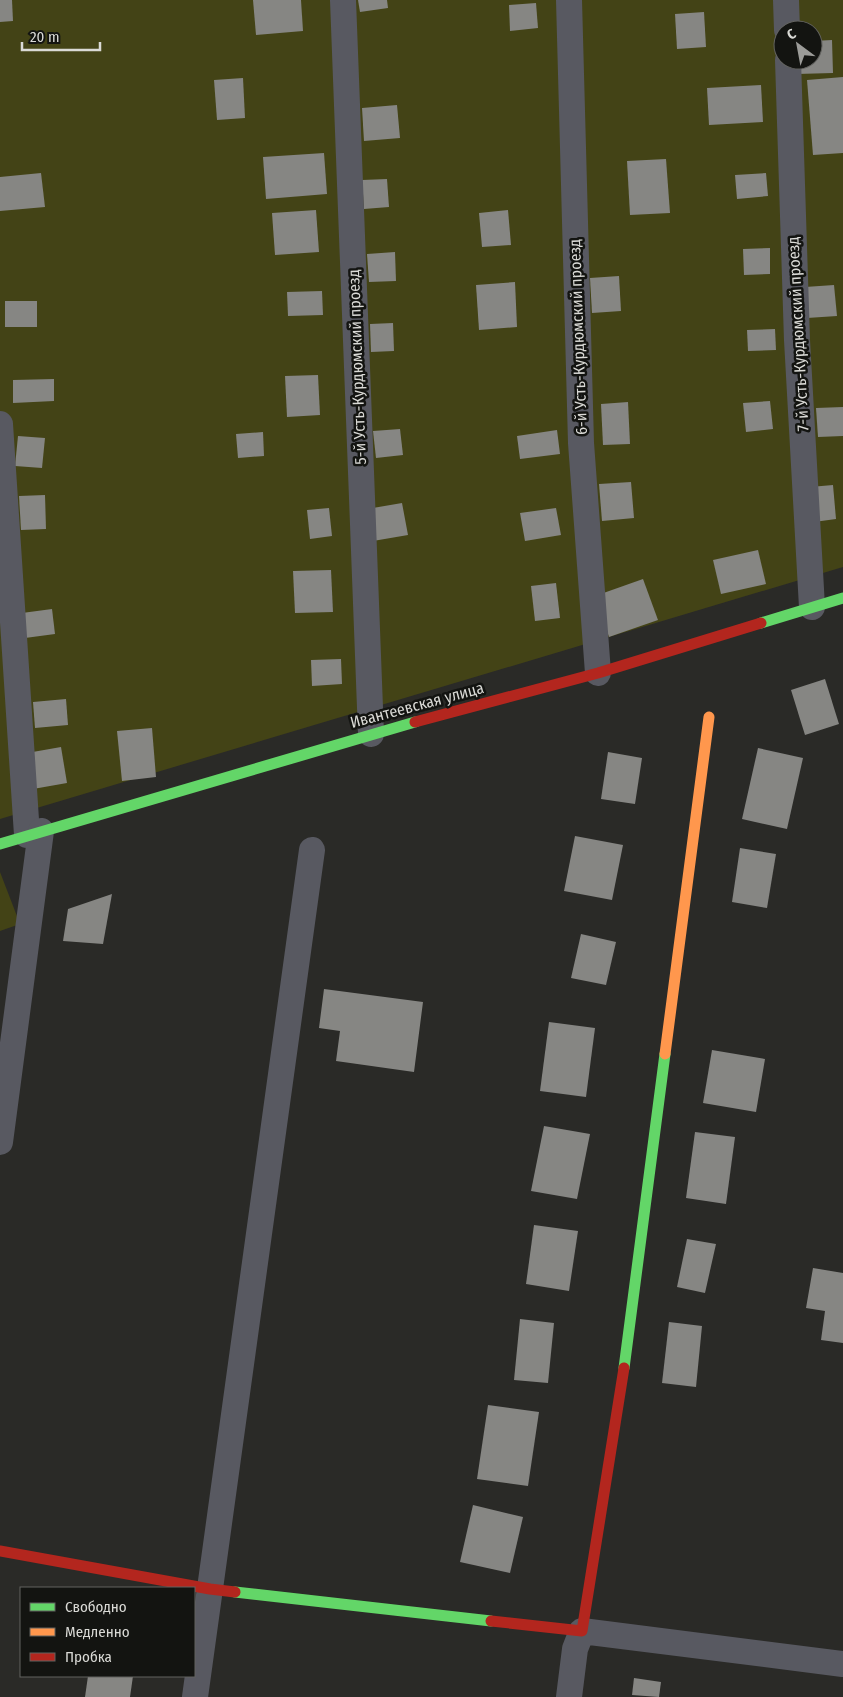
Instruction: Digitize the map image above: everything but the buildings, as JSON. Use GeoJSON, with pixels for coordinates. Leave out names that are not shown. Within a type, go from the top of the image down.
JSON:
{"type":"FeatureCollection","features":[{"type":"Feature","properties":{"kind":"street","name":"5-й Усть-Курдюмский проезд"},"geometry":{"type":"LineString","coordinates":[[343,0],[371,734]]}},
{"type":"Feature","properties":{"kind":"street","name":"6-й Усть-Курдюмский проезд"},"geometry":{"type":"LineString","coordinates":[[569,0],[581,443],[598,673]]}},
{"type":"Feature","properties":{"kind":"street"},"geometry":{"type":"LineString","coordinates":[[786,0],[787,20]]}},
{"type":"Feature","properties":{"kind":"street","name":"7-й Усть-Курдюмский проезд"},"geometry":{"type":"LineString","coordinates":[[788,70],[797,340],[812,607]]}},
{"type":"Feature","properties":{"kind":"street"},"geometry":{"type":"LineString","coordinates":[[0,424],[34,833],[0,1142]]}},
{"type":"Feature","properties":{"kind":"street","name":"Ивантеевская улица"},"geometry":{"type":"LineString","coordinates":[[0,844],[371,734],[598,673],[843,598]]}},
{"type":"Feature","properties":{"kind":"street"},"geometry":{"type":"LineString","coordinates":[[569,1697],[575,1649],[582,1630],[627,1347],[709,717]]}},
{"type":"Feature","properties":{"kind":"street"},"geometry":{"type":"LineString","coordinates":[[195,1697],[312,850]]}},
{"type":"Feature","properties":{"kind":"street"},"geometry":{"type":"LineString","coordinates":[[0,1551],[210,1589],[582,1630],[843,1664]]}},
{"type":"Feature","properties":{"kind":"shaded area"},"geometry":{"type":"Polygon","coordinates":[[[0,0],[843,0],[843,567],[0,819],[0,0]]]}},
{"type":"Feature","properties":{"kind":"shaded area"},"geometry":{"type":"Polygon","coordinates":[[[0,872],[20,924],[0,931],[0,872]]]}},
{"type":"Feature","properties":{"kind":"traffic: fast"},"geometry":{"type":"LineString","coordinates":[[761,623],[843,598]]}},
{"type":"Feature","properties":{"kind":"traffic: fast"},"geometry":{"type":"LineString","coordinates":[[0,844],[415,722]]}},
{"type":"Feature","properties":{"kind":"traffic: fast"},"geometry":{"type":"LineString","coordinates":[[624,1368],[665,1054]]}},
{"type":"Feature","properties":{"kind":"traffic: fast"},"geometry":{"type":"LineString","coordinates":[[235,1592],[491,1621]]}},
{"type":"Feature","properties":{"kind":"traffic: slow"},"geometry":{"type":"LineString","coordinates":[[665,1054],[709,717]]}},
{"type":"Feature","properties":{"kind":"traffic: jam"},"geometry":{"type":"LineString","coordinates":[[415,722],[598,673],[761,623]]}},
{"type":"Feature","properties":{"kind":"traffic: jam"},"geometry":{"type":"LineString","coordinates":[[491,1621],[582,1631],[624,1368]]}},
{"type":"Feature","properties":{"kind":"traffic: jam"},"geometry":{"type":"LineString","coordinates":[[0,1551],[235,1592]]}}]}
